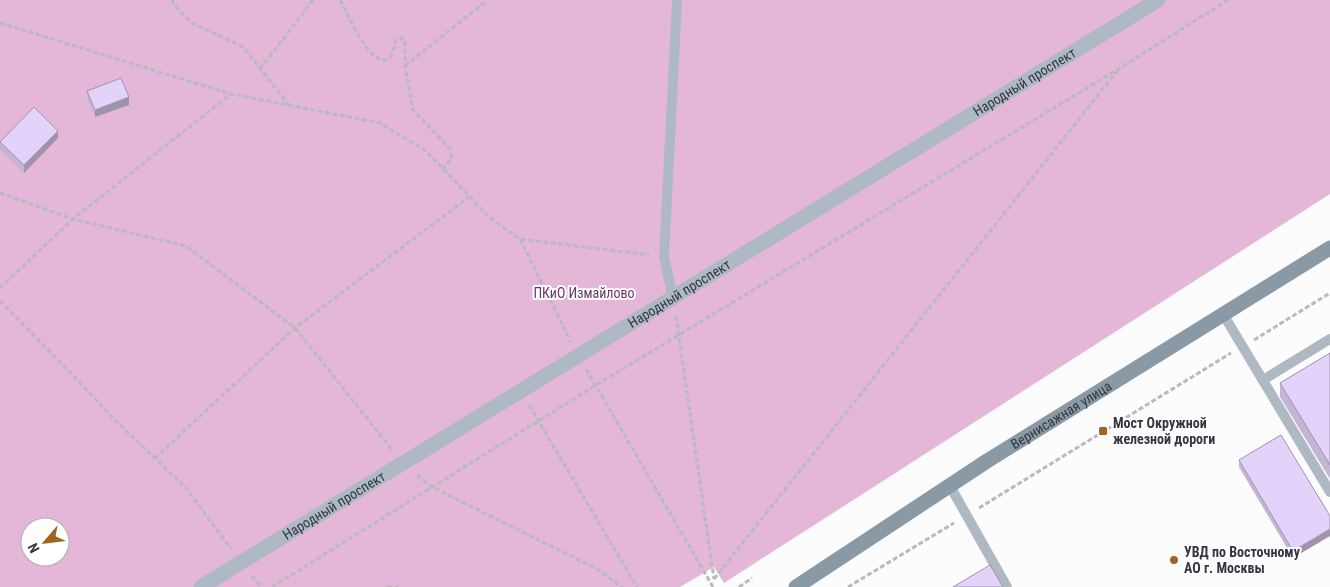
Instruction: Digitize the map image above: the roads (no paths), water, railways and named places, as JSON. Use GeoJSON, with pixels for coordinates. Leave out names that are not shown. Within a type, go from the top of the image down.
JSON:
{"type":"FeatureCollection","features":[{"type":"Feature","properties":{"kind":"main road","name":"Вернисажная улица"},"geometry":{"type":"LineString","coordinates":[[796,587],[950,486],[1330,248]]}},
{"type":"Feature","properties":{"kind":"street","name":"Народный проспект"},"geometry":{"type":"LineString","coordinates":[[201,587],[1158,0]]}},
{"type":"Feature","properties":{"kind":"lane"},"geometry":{"type":"LineString","coordinates":[[673,298],[664,257],[677,0]]}},
{"type":"Feature","properties":{"kind":"lane"},"geometry":{"type":"LineString","coordinates":[[1224,314],[1330,492]]}},
{"type":"Feature","properties":{"kind":"lane"},"geometry":{"type":"LineString","coordinates":[[1263,380],[1330,338]]}},
{"type":"Feature","properties":{"kind":"lane"},"geometry":{"type":"LineString","coordinates":[[950,486],[1008,587]]}},
{"type":"Feature","properties":{"kind":"place","name":"Мост Окружной железной дороги"},"geometry":{"type":"Point","coordinates":[1103,431]}},
{"type":"Feature","properties":{"kind":"place","name":"УВД по Восточному АО г. Москвы"},"geometry":{"type":"Point","coordinates":[1174,560]}},
{"type":"Feature","properties":{"kind":"park label","name":"ПКиО Измайлово"},"geometry":{"type":"Point","coordinates":[584,293]}}]}
